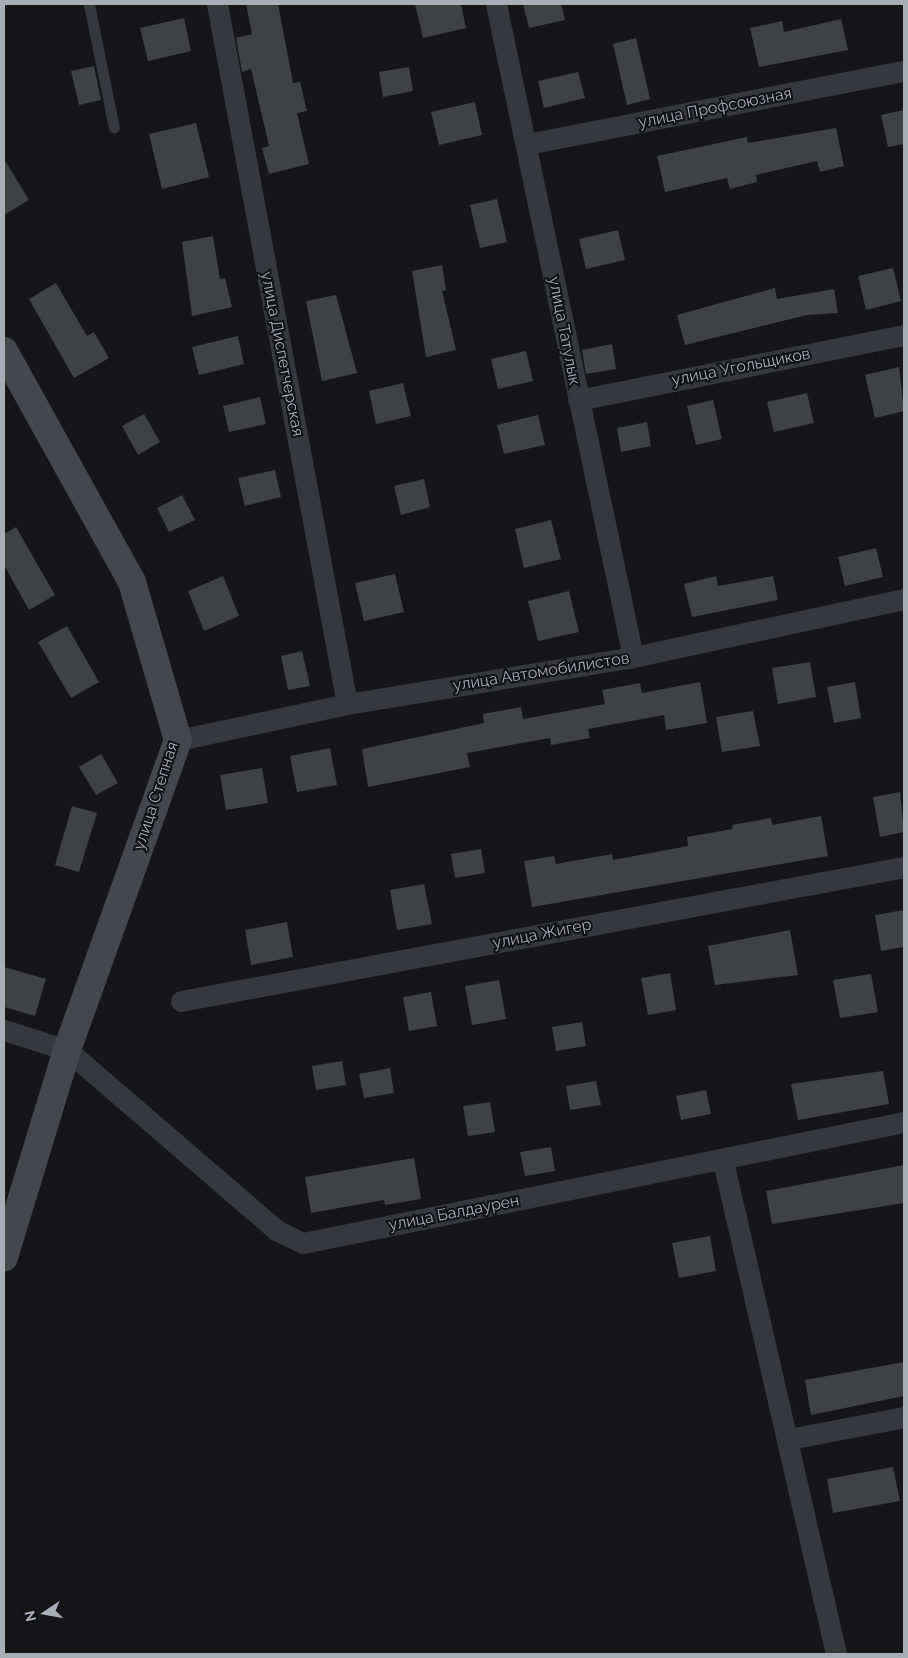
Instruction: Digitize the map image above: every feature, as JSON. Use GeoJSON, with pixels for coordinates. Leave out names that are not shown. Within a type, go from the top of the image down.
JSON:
{"type":"FeatureCollection","features":[{"type":"Feature","properties":{"kind":"street","name":"улица Диспетчерская"},"geometry":{"type":"LineString","coordinates":[[217,4],[348,704]]}},
{"type":"Feature","properties":{"kind":"street","name":"улица Татулык"},"geometry":{"type":"LineString","coordinates":[[496,4],[527,144],[578,400],[633,657]]}},
{"type":"Feature","properties":{"kind":"street","name":"улица Профсоюзная"},"geometry":{"type":"LineString","coordinates":[[527,144],[904,72]]}},
{"type":"Feature","properties":{"kind":"street","name":"улица Угольщиков"},"geometry":{"type":"LineString","coordinates":[[578,400],[904,334]]}},
{"type":"Feature","properties":{"kind":"street","name":"улица Степная"},"geometry":{"type":"LineString","coordinates":[[4,351],[132,582],[178,740],[66,1050],[4,1258]]}},
{"type":"Feature","properties":{"kind":"street","name":"улица Автомобилистов"},"geometry":{"type":"LineString","coordinates":[[178,740],[348,704],[633,657],[904,599]]}},
{"type":"Feature","properties":{"kind":"street","name":"улица Жигер"},"geometry":{"type":"LineString","coordinates":[[181,1001],[904,867]]}},
{"type":"Feature","properties":{"kind":"street"},"geometry":{"type":"LineString","coordinates":[[4,1030],[66,1050]]}},
{"type":"Feature","properties":{"kind":"street","name":"улица Балдаурен"},"geometry":{"type":"LineString","coordinates":[[66,1050],[276,1230],[303,1243],[723,1161],[904,1122]]}},
{"type":"Feature","properties":{"kind":"street"},"geometry":{"type":"LineString","coordinates":[[723,1161],[789,1438],[836,1654]]}},
{"type":"Feature","properties":{"kind":"street"},"geometry":{"type":"LineString","coordinates":[[789,1438],[904,1417]]}},
{"type":"Feature","properties":{"kind":"lane"},"geometry":{"type":"LineString","coordinates":[[89,4],[114,128]]}},
{"type":"Feature","properties":{"kind":"building"},"geometry":{"type":"Polygon","coordinates":[[[246,4],[278,4],[293,83],[300,82],[307,111],[297,113],[309,164],[269,174],[262,148],[269,146],[251,69],[242,72],[236,38],[252,34],[246,4]]]}},
{"type":"Feature","properties":{"kind":"building"},"geometry":{"type":"Polygon","coordinates":[[[415,4],[461,4],[466,28],[423,38],[415,4]]]}},
{"type":"Feature","properties":{"kind":"building"},"geometry":{"type":"Polygon","coordinates":[[[523,4],[561,4],[565,20],[529,28],[523,4]]]}},
{"type":"Feature","properties":{"kind":"building"},"geometry":{"type":"Polygon","coordinates":[[[184,18],[191,51],[148,61],[140,28],[184,18]]]}},
{"type":"Feature","properties":{"kind":"building"},"geometry":{"type":"Polygon","coordinates":[[[841,19],[848,50],[759,67],[750,28],[782,21],[784,32],[841,19]]]}},
{"type":"Feature","properties":{"kind":"building"},"geometry":{"type":"Polygon","coordinates":[[[636,38],[650,99],[627,105],[613,44],[636,38]]]}},
{"type":"Feature","properties":{"kind":"building"},"geometry":{"type":"Polygon","coordinates":[[[94,66],[101,100],[79,105],[71,71],[94,66]]]}},
{"type":"Feature","properties":{"kind":"building"},"geometry":{"type":"Polygon","coordinates":[[[409,67],[413,91],[383,97],[379,72],[409,67]]]}},
{"type":"Feature","properties":{"kind":"building"},"geometry":{"type":"Polygon","coordinates":[[[578,72],[585,98],[544,108],[538,81],[578,72]]]}},
{"type":"Feature","properties":{"kind":"building"},"geometry":{"type":"Polygon","coordinates":[[[475,102],[482,135],[439,145],[431,112],[475,102]]]}},
{"type":"Feature","properties":{"kind":"building"},"geometry":{"type":"Polygon","coordinates":[[[904,110],[904,144],[888,147],[881,115],[904,110]]]}},
{"type":"Feature","properties":{"kind":"building"},"geometry":{"type":"Polygon","coordinates":[[[196,123],[209,177],[162,189],[149,134],[196,123]]]}},
{"type":"Feature","properties":{"kind":"building"},"geometry":{"type":"Polygon","coordinates":[[[836,128],[844,166],[820,172],[817,161],[756,175],[757,182],[730,189],[727,178],[665,192],[657,156],[747,137],[748,143],[836,128]]]}},
{"type":"Feature","properties":{"kind":"building"},"geometry":{"type":"Polygon","coordinates":[[[4,159],[29,200],[4,215],[4,159]]]}},
{"type":"Feature","properties":{"kind":"building"},"geometry":{"type":"Polygon","coordinates":[[[497,199],[507,242],[480,248],[470,205],[497,199]]]}},
{"type":"Feature","properties":{"kind":"building"},"geometry":{"type":"Polygon","coordinates":[[[618,230],[625,260],[586,269],[579,239],[618,230]]]}},
{"type":"Feature","properties":{"kind":"building"},"geometry":{"type":"Polygon","coordinates":[[[213,236],[220,279],[225,278],[232,307],[192,316],[182,242],[213,236]]]}},
{"type":"Feature","properties":{"kind":"building"},"geometry":{"type":"Polygon","coordinates":[[[442,265],[446,290],[442,291],[456,350],[426,357],[412,271],[442,265]]]}},
{"type":"Feature","properties":{"kind":"building"},"geometry":{"type":"Polygon","coordinates":[[[893,268],[901,301],[866,310],[858,276],[893,268]]]}},
{"type":"Feature","properties":{"kind":"building"},"geometry":{"type":"Polygon","coordinates":[[[56,283],[87,336],[94,332],[109,358],[74,378],[29,299],[56,283]]]}},
{"type":"Feature","properties":{"kind":"building"},"geometry":{"type":"Polygon","coordinates":[[[775,288],[777,299],[834,289],[838,313],[807,315],[685,345],[677,315],[775,288]]]}},
{"type":"Feature","properties":{"kind":"building"},"geometry":{"type":"Polygon","coordinates":[[[336,295],[357,373],[322,381],[306,301],[336,295]]]}},
{"type":"Feature","properties":{"kind":"building"},"geometry":{"type":"Polygon","coordinates":[[[238,336],[244,364],[199,375],[192,347],[238,336]]]}},
{"type":"Feature","properties":{"kind":"building"},"geometry":{"type":"Polygon","coordinates":[[[612,344],[616,369],[586,374],[582,350],[612,344]]]}},
{"type":"Feature","properties":{"kind":"building"},"geometry":{"type":"Polygon","coordinates":[[[526,351],[533,381],[498,389],[491,359],[526,351]]]}},
{"type":"Feature","properties":{"kind":"building"},"geometry":{"type":"Polygon","coordinates":[[[899,367],[904,411],[875,418],[865,375],[899,367]]]}},
{"type":"Feature","properties":{"kind":"building"},"geometry":{"type":"Polygon","coordinates":[[[403,383],[411,416],[376,424],[369,391],[403,383]]]}},
{"type":"Feature","properties":{"kind":"building"},"geometry":{"type":"Polygon","coordinates":[[[807,393],[814,423],[774,432],[767,402],[807,393]]]}},
{"type":"Feature","properties":{"kind":"building"},"geometry":{"type":"Polygon","coordinates":[[[260,397],[266,424],[229,432],[223,406],[260,397]]]}},
{"type":"Feature","properties":{"kind":"building"},"geometry":{"type":"Polygon","coordinates":[[[713,400],[722,439],[696,445],[687,406],[713,400]]]}},
{"type":"Feature","properties":{"kind":"building"},"geometry":{"type":"Polygon","coordinates":[[[144,414],[160,442],[138,455],[122,426],[144,414]]]}},
{"type":"Feature","properties":{"kind":"building"},"geometry":{"type":"Polygon","coordinates":[[[538,415],[545,445],[504,454],[497,425],[538,415]]]}},
{"type":"Feature","properties":{"kind":"building"},"geometry":{"type":"Polygon","coordinates":[[[647,422],[651,446],[621,452],[617,428],[647,422]]]}},
{"type":"Feature","properties":{"kind":"building"},"geometry":{"type":"Polygon","coordinates":[[[275,470],[281,497],[245,506],[238,478],[275,470]]]}},
{"type":"Feature","properties":{"kind":"building"},"geometry":{"type":"Polygon","coordinates":[[[424,479],[430,507],[401,515],[394,486],[424,479]]]}},
{"type":"Feature","properties":{"kind":"building"},"geometry":{"type":"Polygon","coordinates":[[[182,495],[195,520],[169,532],[157,508],[182,495]]]}},
{"type":"Feature","properties":{"kind":"building"},"geometry":{"type":"Polygon","coordinates":[[[551,520],[561,559],[524,568],[515,529],[551,520]]]}},
{"type":"Feature","properties":{"kind":"building"},"geometry":{"type":"Polygon","coordinates":[[[16,527],[55,595],[29,610],[4,565],[4,534],[16,527]]]}},
{"type":"Feature","properties":{"kind":"building"},"geometry":{"type":"Polygon","coordinates":[[[876,548],[883,577],[845,586],[838,557],[876,548]]]}},
{"type":"Feature","properties":{"kind":"building"},"geometry":{"type":"Polygon","coordinates":[[[395,574],[404,612],[364,621],[355,583],[395,574]]]}},
{"type":"Feature","properties":{"kind":"building"},"geometry":{"type":"Polygon","coordinates":[[[223,576],[239,616],[204,631],[188,591],[223,576]]]}},
{"type":"Feature","properties":{"kind":"building"},"geometry":{"type":"Polygon","coordinates":[[[716,576],[718,586],[773,576],[778,600],[692,617],[684,584],[716,576]]]}},
{"type":"Feature","properties":{"kind":"building"},"geometry":{"type":"Polygon","coordinates":[[[569,591],[579,632],[538,641],[528,601],[569,591]]]}},
{"type":"Feature","properties":{"kind":"building"},"geometry":{"type":"Polygon","coordinates":[[[67,626],[99,682],[71,698],[38,642],[67,626]]]}},
{"type":"Feature","properties":{"kind":"building"},"geometry":{"type":"Polygon","coordinates":[[[302,651],[310,686],[288,690],[281,656],[302,651]]]}},
{"type":"Feature","properties":{"kind":"building"},"geometry":{"type":"Polygon","coordinates":[[[810,662],[816,697],[778,704],[772,668],[810,662]]]}},
{"type":"Feature","properties":{"kind":"building"},"geometry":{"type":"Polygon","coordinates":[[[700,682],[707,723],[666,730],[664,715],[588,729],[590,738],[551,745],[550,738],[467,753],[470,767],[368,787],[362,749],[484,723],[483,714],[521,707],[523,719],[605,704],[602,690],[640,683],[642,693],[700,682]]]}},
{"type":"Feature","properties":{"kind":"building"},"geometry":{"type":"Polygon","coordinates":[[[855,682],[861,718],[834,723],[827,687],[855,682]]]}},
{"type":"Feature","properties":{"kind":"building"},"geometry":{"type":"Polygon","coordinates":[[[753,711],[760,746],[722,752],[716,717],[753,711]]]}},
{"type":"Feature","properties":{"kind":"building"},"geometry":{"type":"Polygon","coordinates":[[[330,748],[337,785],[297,792],[290,756],[330,748]]]}},
{"type":"Feature","properties":{"kind":"building"},"geometry":{"type":"Polygon","coordinates":[[[101,754],[118,783],[96,795],[79,767],[101,754]]]}},
{"type":"Feature","properties":{"kind":"building"},"geometry":{"type":"Polygon","coordinates":[[[262,768],[268,803],[226,810],[220,775],[262,768]]]}},
{"type":"Feature","properties":{"kind":"building"},"geometry":{"type":"Polygon","coordinates":[[[900,792],[904,832],[880,837],[873,797],[900,792]]]}},
{"type":"Feature","properties":{"kind":"building"},"geometry":{"type":"Polygon","coordinates":[[[72,806],[97,813],[79,872],[55,865],[72,806]]]}},
{"type":"Feature","properties":{"kind":"building"},"geometry":{"type":"Polygon","coordinates":[[[821,816],[828,856],[532,907],[524,861],[554,856],[556,864],[612,854],[613,860],[688,846],[687,837],[733,829],[732,825],[771,818],[772,825],[821,816]]]}},
{"type":"Feature","properties":{"kind":"building"},"geometry":{"type":"Polygon","coordinates":[[[481,849],[485,873],[455,878],[451,854],[481,849]]]}},
{"type":"Feature","properties":{"kind":"building"},"geometry":{"type":"Polygon","coordinates":[[[424,884],[432,924],[397,930],[390,890],[424,884]]]}},
{"type":"Feature","properties":{"kind":"building"},"geometry":{"type":"Polygon","coordinates":[[[904,910],[904,947],[881,951],[875,915],[904,910]]]}},
{"type":"Feature","properties":{"kind":"building"},"geometry":{"type":"Polygon","coordinates":[[[287,922],[293,957],[251,965],[245,930],[287,922]]]}},
{"type":"Feature","properties":{"kind":"building"},"geometry":{"type":"Polygon","coordinates":[[[790,930],[798,975],[715,985],[708,946],[790,930]]]}},
{"type":"Feature","properties":{"kind":"building"},"geometry":{"type":"Polygon","coordinates":[[[4,967],[46,979],[35,1016],[4,1007],[4,967]]]}},
{"type":"Feature","properties":{"kind":"building"},"geometry":{"type":"Polygon","coordinates":[[[670,973],[676,1010],[648,1015],[641,978],[670,973]]]}},
{"type":"Feature","properties":{"kind":"building"},"geometry":{"type":"Polygon","coordinates":[[[871,974],[878,1012],[840,1018],[833,980],[871,974]]]}},
{"type":"Feature","properties":{"kind":"building"},"geometry":{"type":"Polygon","coordinates":[[[499,980],[506,1019],[472,1025],[465,986],[499,980]]]}},
{"type":"Feature","properties":{"kind":"building"},"geometry":{"type":"Polygon","coordinates":[[[431,992],[437,1026],[409,1031],[403,997],[431,992]]]}},
{"type":"Feature","properties":{"kind":"building"},"geometry":{"type":"Polygon","coordinates":[[[582,1022],[586,1046],[556,1051],[552,1027],[582,1022]]]}},
{"type":"Feature","properties":{"kind":"building"},"geometry":{"type":"Polygon","coordinates":[[[342,1061],[346,1085],[316,1090],[312,1066],[342,1061]]]}},
{"type":"Feature","properties":{"kind":"building"},"geometry":{"type":"Polygon","coordinates":[[[390,1068],[394,1093],[364,1098],[359,1074],[390,1068]]]}},
{"type":"Feature","properties":{"kind":"building"},"geometry":{"type":"Polygon","coordinates":[[[883,1071],[889,1104],[798,1120],[791,1084],[883,1071]]]}},
{"type":"Feature","properties":{"kind":"building"},"geometry":{"type":"Polygon","coordinates":[[[596,1081],[601,1105],[570,1110],[566,1086],[596,1081]]]}},
{"type":"Feature","properties":{"kind":"building"},"geometry":{"type":"Polygon","coordinates":[[[706,1090],[711,1114],[681,1120],[676,1096],[706,1090]]]}},
{"type":"Feature","properties":{"kind":"building"},"geometry":{"type":"Polygon","coordinates":[[[490,1102],[495,1132],[468,1136],[463,1106],[490,1102]]]}},
{"type":"Feature","properties":{"kind":"building"},"geometry":{"type":"Polygon","coordinates":[[[551,1147],[555,1171],[525,1176],[520,1152],[551,1147]]]}},
{"type":"Feature","properties":{"kind":"building"},"geometry":{"type":"Polygon","coordinates":[[[414,1158],[421,1199],[385,1205],[384,1200],[311,1213],[305,1177],[414,1158]]]}},
{"type":"Feature","properties":{"kind":"building"},"geometry":{"type":"Polygon","coordinates":[[[904,1165],[904,1203],[772,1224],[766,1191],[904,1165]]]}},
{"type":"Feature","properties":{"kind":"building"},"geometry":{"type":"Polygon","coordinates":[[[710,1236],[716,1271],[679,1278],[672,1243],[710,1236]]]}},
{"type":"Feature","properties":{"kind":"building"},"geometry":{"type":"Polygon","coordinates":[[[904,1362],[904,1396],[811,1415],[805,1380],[904,1362]]]}},
{"type":"Feature","properties":{"kind":"building"},"geometry":{"type":"Polygon","coordinates":[[[893,1467],[900,1501],[833,1513],[827,1479],[893,1467]]]}}]}
